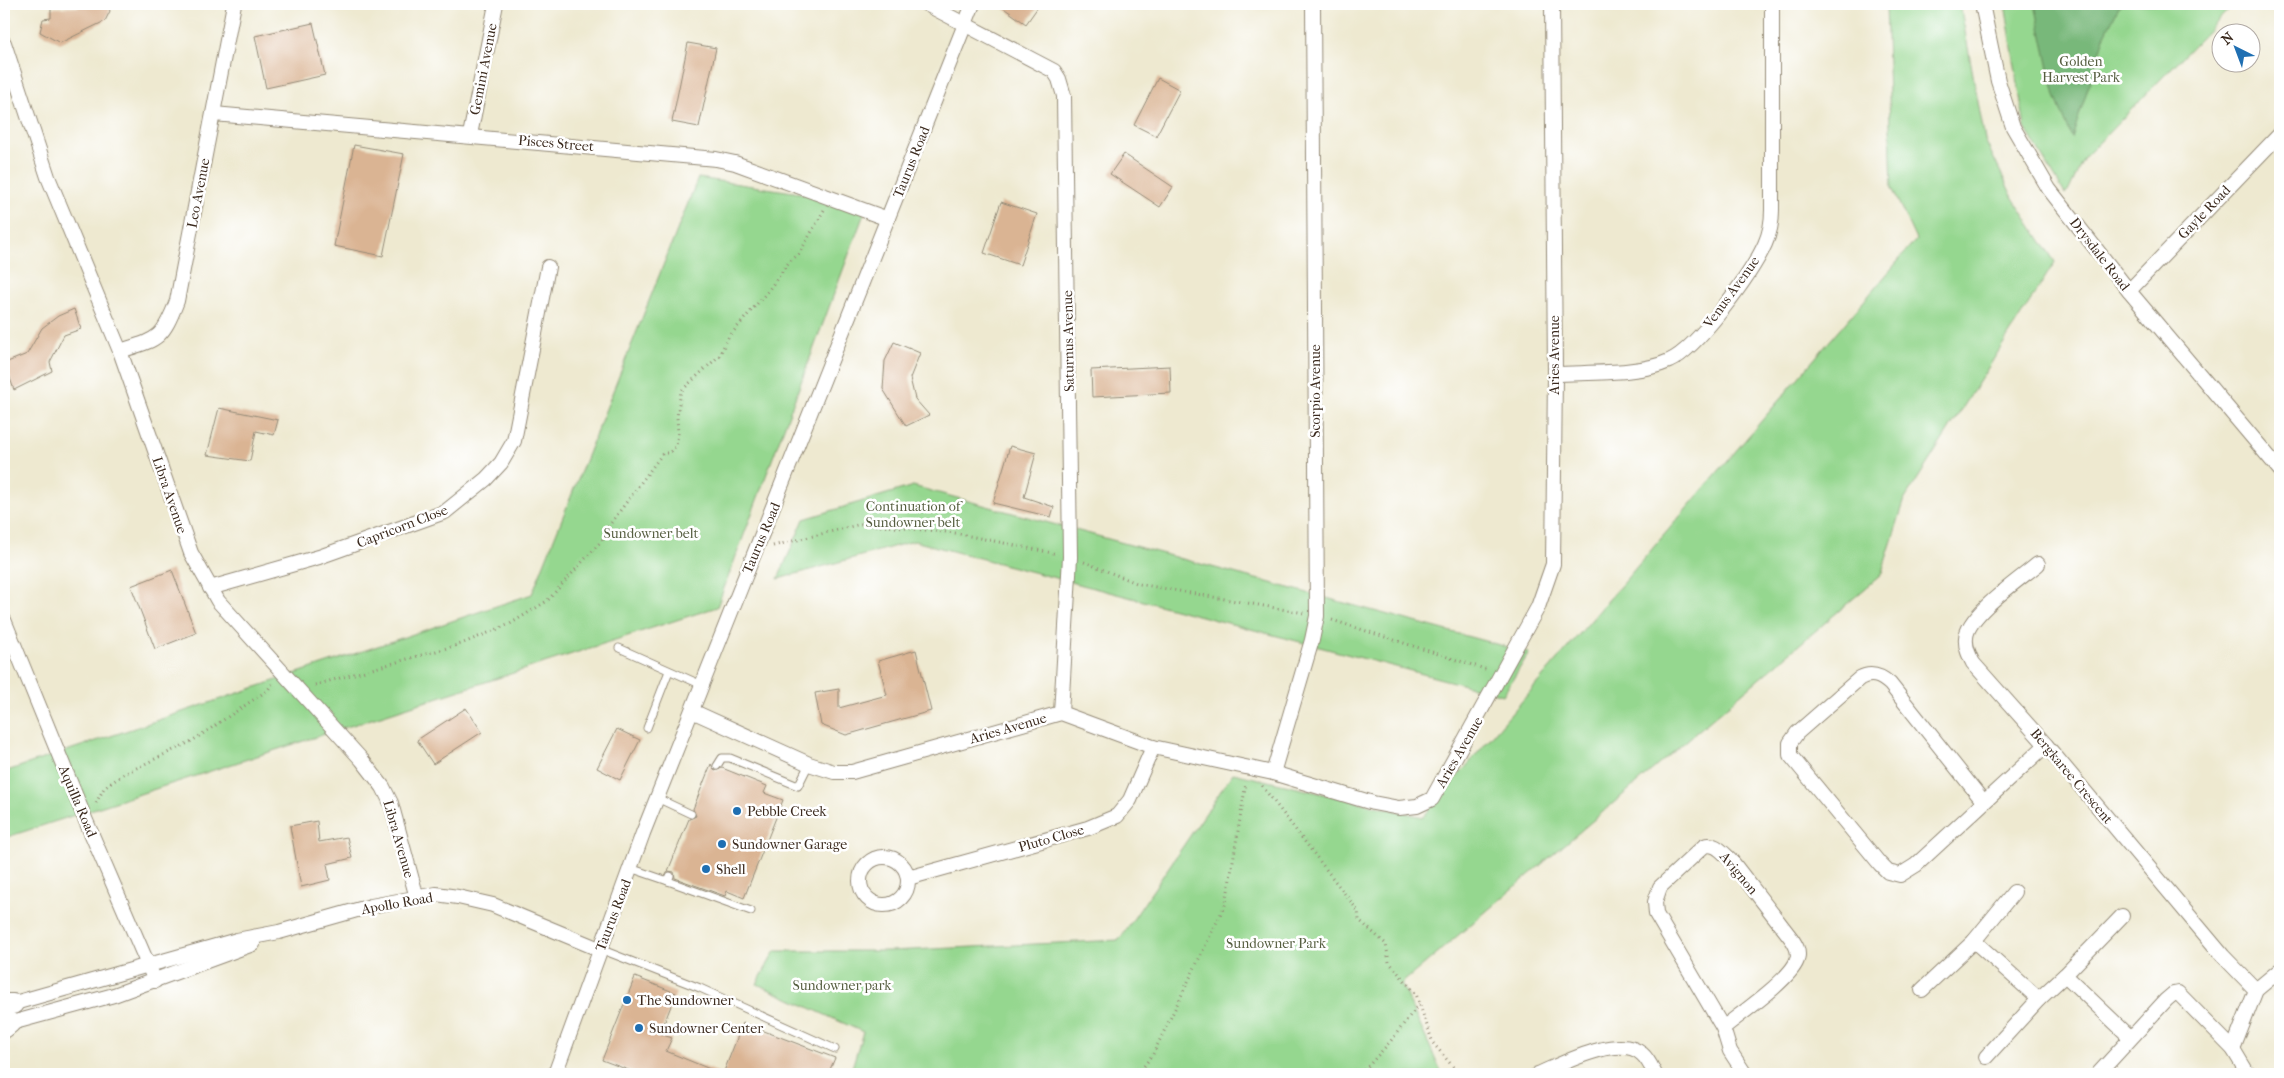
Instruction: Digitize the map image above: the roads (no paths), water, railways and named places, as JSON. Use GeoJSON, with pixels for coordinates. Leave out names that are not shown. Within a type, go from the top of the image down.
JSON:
{"type":"FeatureCollection","features":[{"type":"Feature","properties":{"kind":"street","name":"Leo Avenue"},"geometry":{"type":"LineString","coordinates":[[120,352],[157,339],[168,324],[177,301],[234,4]]}},
{"type":"Feature","properties":{"kind":"street","name":"Gemini Avenue"},"geometry":{"type":"LineString","coordinates":[[470,135],[496,4]]}},
{"type":"Feature","properties":{"kind":"street","name":"Saturnus Avenue"},"geometry":{"type":"LineString","coordinates":[[926,4],[1054,71],[1059,79],[1064,96],[1070,557],[1061,713]]}},
{"type":"Feature","properties":{"kind":"street","name":"Taurus Road"},"geometry":{"type":"LineString","coordinates":[[555,1074],[599,948],[657,798],[973,4]]}},
{"type":"Feature","properties":{"kind":"street","name":"Scorpio Avenue"},"geometry":{"type":"LineString","coordinates":[[1273,773],[1312,640],[1317,616],[1312,4]]}},
{"type":"Feature","properties":{"kind":"street","name":"Aries Avenue"},"geometry":{"type":"LineString","coordinates":[[692,711],[809,764],[834,772],[852,772],[1061,713],[1153,747],[1273,773],[1373,803],[1399,808],[1417,806],[1432,799],[1538,607],[1552,564],[1555,374],[1552,4]]}},
{"type":"Feature","properties":{"kind":"street","name":"Venus Avenue"},"geometry":{"type":"LineString","coordinates":[[1555,374],[1644,369],[1669,362],[1686,351],[1692,344],[1728,299],[1760,252],[1771,228],[1772,210],[1772,4]]}},
{"type":"Feature","properties":{"kind":"street","name":"Drysdale Road"},"geometry":{"type":"LineString","coordinates":[[1982,4],[1998,81],[2014,127],[2050,189],[2129,291],[2280,470]]}},
{"type":"Feature","properties":{"kind":"street","name":"Libra Avenue"},"geometry":{"type":"LineString","coordinates":[[4,43],[48,177],[120,352],[191,553],[218,601],[362,760],[383,787],[390,803],[416,898]]}},
{"type":"Feature","properties":{"kind":"street","name":"Pisces Street"},"geometry":{"type":"LineString","coordinates":[[214,114],[470,135],[716,159],[735,163],[888,219]]}},
{"type":"Feature","properties":{"kind":"street","name":"Gayle Road"},"geometry":{"type":"LineString","coordinates":[[2129,291],[2280,134]]}},
{"type":"Feature","properties":{"kind":"street","name":"Capricorn Close"},"geometry":{"type":"LineString","coordinates":[[210,588],[319,557],[445,512],[486,479],[501,463],[514,441],[548,267]]}},
{"type":"Feature","properties":{"kind":"street","name":"Bergkaree Crescent"},"geometry":{"type":"LineString","coordinates":[[2038,564],[1980,613],[1966,636],[1967,652],[1973,663],[2046,745],[2223,956],[2256,990]]}},
{"type":"Feature","properties":{"kind":"street","name":"Aquilla Road"},"geometry":{"type":"LineString","coordinates":[[4,620],[86,821],[155,981]]}},
{"type":"Feature","properties":{"kind":"street"},"geometry":{"type":"LineString","coordinates":[[1983,801],[1890,684],[1879,676],[1867,675],[1860,678],[1797,733],[1790,742],[1790,754],[1803,772],[1880,864],[1894,875],[1900,875],[1916,865],[1983,801],[2046,745]]}},
{"type":"Feature","properties":{"kind":"street","name":"Pluto Close"},"geometry":{"type":"LineString","coordinates":[[908,878],[1088,828],[1117,816],[1130,800],[1153,747]]}},
{"type":"Feature","properties":{"kind":"street","name":"Avignon"},"geometry":{"type":"LineString","coordinates":[[1723,1028],[1789,973],[1798,958],[1798,952],[1792,938],[1730,859],[1711,844],[1704,846],[1660,887],[1655,902],[1659,921],[1723,1028],[1730,1051],[1745,1074]]}},
{"type":"Feature","properties":{"kind":"street"},"geometry":{"type":"LineString","coordinates":[[1922,990],[1974,941],[2014,892]]}},
{"type":"Feature","properties":{"kind":"street","name":"Apollo Road"},"geometry":{"type":"LineString","coordinates":[[6,1015],[149,965],[237,940],[279,932],[371,906],[436,894],[493,905],[599,948]]}},
{"type":"Feature","properties":{"kind":"street"},"geometry":{"type":"LineString","coordinates":[[1986,1057],[2039,999],[2122,916]]}},
{"type":"Feature","properties":{"kind":"street","name":"Apollo Road"},"geometry":{"type":"LineString","coordinates":[[6,1015],[114,995],[245,947],[279,932]]}},
{"type":"Feature","properties":{"kind":"street"},"geometry":{"type":"LineString","coordinates":[[1974,941],[2039,999]]}},
{"type":"Feature","properties":{"kind":"street"},"geometry":{"type":"LineString","coordinates":[[2233,1049],[2256,990],[2280,970]]}},
{"type":"Feature","properties":{"kind":"street"},"geometry":{"type":"LineString","coordinates":[[2064,975],[2130,1037]]}},
{"type":"Feature","properties":{"kind":"street"},"geometry":{"type":"LineString","coordinates":[[2098,1074],[2166,1000],[2173,994],[2178,993],[2233,1049],[2248,1074]]}},
{"type":"Feature","properties":{"kind":"street"},"geometry":{"type":"LineString","coordinates":[[1538,1074],[1597,1050],[1617,1047],[1633,1049],[1643,1055],[1655,1074]]}},
{"type":"Feature","properties":{"kind":"lane"},"geometry":{"type":"LineString","coordinates":[[619,648],[702,685]]}},
{"type":"Feature","properties":{"kind":"lane"},"geometry":{"type":"LineString","coordinates":[[647,728],[668,671]]}},
{"type":"Feature","properties":{"kind":"lane"},"geometry":{"type":"LineString","coordinates":[[717,766],[722,758],[730,758],[798,786],[809,764]]}},
{"type":"Feature","properties":{"kind":"lane"},"geometry":{"type":"LineString","coordinates":[[657,798],[691,814]]}},
{"type":"Feature","properties":{"kind":"lane"},"geometry":{"type":"LineString","coordinates":[[630,868],[669,878],[751,911]]}},
{"type":"Feature","properties":{"kind":"lane"},"geometry":{"type":"LineString","coordinates":[[599,948],[700,988],[835,1049]]}},
{"type":"Feature","properties":{"kind":"place","name":"Pebble Creek"},"geometry":{"type":"Point","coordinates":[737,811]}},
{"type":"Feature","properties":{"kind":"place","name":"Sundowner Garage"},"geometry":{"type":"Point","coordinates":[722,844]}},
{"type":"Feature","properties":{"kind":"place","name":"Shell"},"geometry":{"type":"Point","coordinates":[706,869]}},
{"type":"Feature","properties":{"kind":"place","name":"The Sundowner"},"geometry":{"type":"Point","coordinates":[627,1000]}},
{"type":"Feature","properties":{"kind":"place","name":"Sundowner Center"},"geometry":{"type":"Point","coordinates":[639,1028]}},
{"type":"Feature","properties":{"kind":"park label","name":"Golden Harvest Park"},"geometry":{"type":"Point","coordinates":[2081,69]}},
{"type":"Feature","properties":{"kind":"park label","name":"Continuation of Sundowner belt"},"geometry":{"type":"Point","coordinates":[913,514]}},
{"type":"Feature","properties":{"kind":"park label","name":"Sundowner belt"},"geometry":{"type":"Point","coordinates":[651,533]}},
{"type":"Feature","properties":{"kind":"park label","name":"Sundowner Park"},"geometry":{"type":"Point","coordinates":[1276,943]}},
{"type":"Feature","properties":{"kind":"park label","name":"Sundowner park"},"geometry":{"type":"Point","coordinates":[842,985]}}]}
